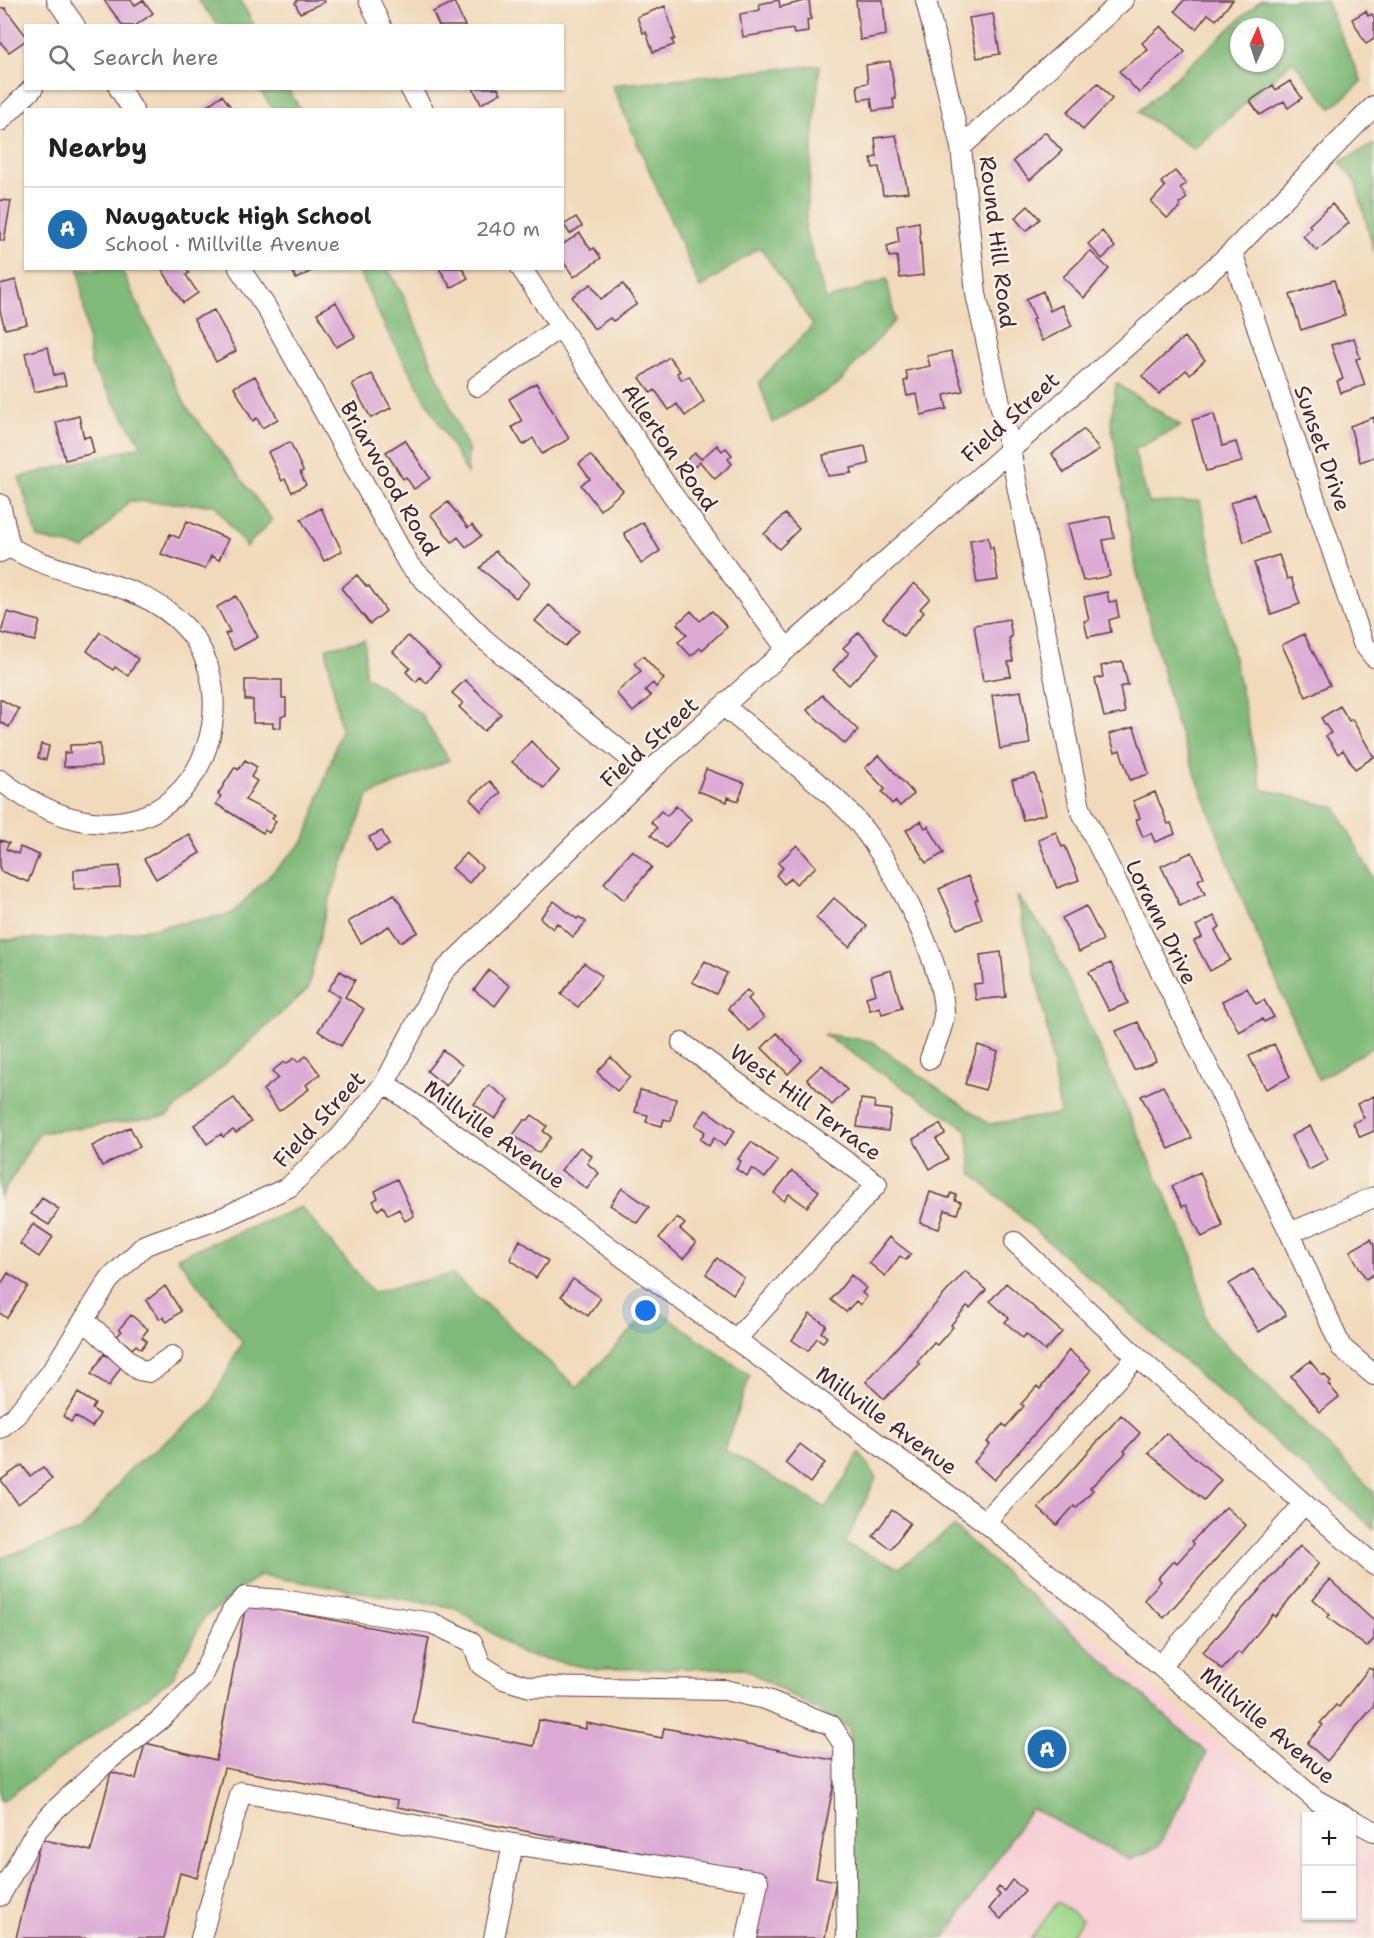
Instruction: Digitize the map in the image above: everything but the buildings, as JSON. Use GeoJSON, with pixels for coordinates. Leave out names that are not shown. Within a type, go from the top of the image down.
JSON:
{"type":"FeatureCollection","features":[{"type":"Feature","properties":{"kind":"street"},"geometry":{"type":"LineString","coordinates":[[57,0],[74,24]]}},
{"type":"Feature","properties":{"kind":"street"},"geometry":{"type":"LineString","coordinates":[[369,0],[380,24]]}},
{"type":"Feature","properties":{"kind":"street","name":"Round Hill Road"},"geometry":{"type":"LineString","coordinates":[[926,0],[961,147],[976,294],[1010,449]]}},
{"type":"Feature","properties":{"kind":"street","name":"Round Hill Road"},"geometry":{"type":"LineString","coordinates":[[961,147],[1123,0]]}},
{"type":"Feature","properties":{"kind":"street"},"geometry":{"type":"LineString","coordinates":[[0,121],[31,90]]}},
{"type":"Feature","properties":{"kind":"street"},"geometry":{"type":"LineString","coordinates":[[119,90],[132,108]]}},
{"type":"Feature","properties":{"kind":"street"},"geometry":{"type":"LineString","coordinates":[[411,90],[422,108]]}},
{"type":"Feature","properties":{"kind":"street","name":"Field Street"},"geometry":{"type":"LineString","coordinates":[[0,1428],[16,1415],[50,1374],[109,1280],[145,1245],[222,1218],[290,1187],[340,1137],[385,1083],[444,971],[648,773],[1232,252],[1374,106]]}},
{"type":"Feature","properties":{"kind":"street","name":"Sunset Drive"},"geometry":{"type":"LineString","coordinates":[[1232,252],[1363,643],[1374,657]]}},
{"type":"Feature","properties":{"kind":"street","name":"Briarwood Road"},"geometry":{"type":"LineString","coordinates":[[240,270],[271,318],[409,565],[485,640],[648,773]]}},
{"type":"Feature","properties":{"kind":"street","name":"Allerton Road"},"geometry":{"type":"LineString","coordinates":[[522,270],[672,494],[786,648]]}},
{"type":"Feature","properties":{"kind":"street"},"geometry":{"type":"LineString","coordinates":[[477,386],[560,327]]}},
{"type":"Feature","properties":{"kind":"street","name":"Lorann Drive"},"geometry":{"type":"LineString","coordinates":[[1010,449],[1080,808],[1290,1233],[1341,1347],[1374,1375]]}},
{"type":"Feature","properties":{"kind":"street"},"geometry":{"type":"LineString","coordinates":[[0,504],[5,549],[50,566],[126,588],[154,601],[186,628],[206,657],[214,687],[215,720],[204,752],[189,784],[171,800],[148,813],[118,822],[85,821],[42,807],[0,780]]}},
{"type":"Feature","properties":{"kind":"street"},"geometry":{"type":"LineString","coordinates":[[724,707],[846,808],[879,853],[904,895],[936,969],[944,1016],[930,1059]]}},
{"type":"Feature","properties":{"kind":"street","name":"West Hill Terrace"},"geometry":{"type":"LineString","coordinates":[[682,1042],[877,1184],[736,1339]]}},
{"type":"Feature","properties":{"kind":"street","name":"Millville Avenue"},"geometry":{"type":"LineString","coordinates":[[385,1083],[985,1522],[1161,1666],[1316,1800],[1338,1812]]}},
{"type":"Feature","properties":{"kind":"street"},"geometry":{"type":"LineString","coordinates":[[1290,1233],[1374,1197]]}},
{"type":"Feature","properties":{"kind":"street"},"geometry":{"type":"LineString","coordinates":[[1015,1242],[1137,1357],[1374,1565]]}},
{"type":"Feature","properties":{"kind":"street"},"geometry":{"type":"LineString","coordinates":[[84,1320],[139,1370],[149,1372],[172,1356]]}},
{"type":"Feature","properties":{"kind":"street"},"geometry":{"type":"LineString","coordinates":[[985,1522],[1137,1357]]}},
{"type":"Feature","properties":{"kind":"street"},"geometry":{"type":"LineString","coordinates":[[1161,1666],[1304,1504]]}},
{"type":"Feature","properties":{"kind":"street"},"geometry":{"type":"LineString","coordinates":[[0,1896],[36,1831],[56,1809],[110,1759],[161,1719],[200,1680],[232,1611],[245,1597],[282,1600],[432,1623],[472,1642],[481,1665],[503,1679],[530,1687],[725,1690],[765,1699],[831,1725],[844,1745],[847,1938]]}},
{"type":"Feature","properties":{"kind":"street"},"geometry":{"type":"LineString","coordinates":[[201,1938],[241,1792],[513,1844],[758,1881],[747,1938]]}},
{"type":"Feature","properties":{"kind":"street"},"geometry":{"type":"LineString","coordinates":[[1356,1822],[1374,1831]]}},
{"type":"Feature","properties":{"kind":"street"},"geometry":{"type":"LineString","coordinates":[[494,1938],[513,1844]]}},
{"type":"Feature","properties":{"kind":"shaded area"},"geometry":{"type":"Polygon","coordinates":[[[1039,1592],[1273,1790],[1304,1812],[1302,1812],[1302,1920],[1356,1920],[1356,1843],[1374,1850],[1374,1938],[856,1938],[872,1708],[1039,1592]]]}},
{"type":"Feature","properties":{"kind":"green space"},"geometry":{"type":"Polygon","coordinates":[[[198,0],[240,0],[253,24],[217,24],[198,0]]]}},
{"type":"Feature","properties":{"kind":"green space"},"geometry":{"type":"Polygon","coordinates":[[[1261,0],[1325,0],[1362,82],[1331,108],[1293,61],[1284,69],[1284,18],[1241,18],[1261,0]]]}},
{"type":"Feature","properties":{"kind":"green space"},"geometry":{"type":"Polygon","coordinates":[[[1230,28],[1230,72],[1281,72],[1194,149],[1138,112],[1230,28]]]}},
{"type":"Feature","properties":{"kind":"green space"},"geometry":{"type":"Polygon","coordinates":[[[820,65],[805,229],[826,300],[887,279],[895,320],[837,385],[773,423],[759,382],[813,325],[760,247],[700,288],[612,85],[820,65]]]}},
{"type":"Feature","properties":{"kind":"green space"},"geometry":{"type":"Polygon","coordinates":[[[260,90],[289,90],[299,108],[272,108],[260,90]]]}},
{"type":"Feature","properties":{"kind":"green space"},"geometry":{"type":"Polygon","coordinates":[[[1374,144],[1374,252],[1356,183],[1340,162],[1374,144]]]}},
{"type":"Feature","properties":{"kind":"green space"},"geometry":{"type":"Polygon","coordinates":[[[79,270],[121,270],[186,406],[272,520],[246,547],[215,505],[129,501],[85,549],[38,538],[19,477],[142,446],[91,366],[79,270]]]}},
{"type":"Feature","properties":{"kind":"green space"},"geometry":{"type":"Polygon","coordinates":[[[358,270],[389,270],[402,293],[468,449],[467,473],[387,331],[358,270]]]}},
{"type":"Feature","properties":{"kind":"green space"},"geometry":{"type":"Polygon","coordinates":[[[1116,383],[1181,426],[1134,450],[1149,503],[1200,501],[1262,789],[1336,808],[1374,880],[1374,1046],[1318,1080],[1242,899],[1176,722],[1136,569],[1111,422],[1116,383]]]}},
{"type":"Feature","properties":{"kind":"green space"},"geometry":{"type":"Polygon","coordinates":[[[365,640],[365,675],[421,714],[449,760],[368,796],[326,909],[308,989],[167,1116],[39,1133],[0,1198],[0,940],[104,937],[231,914],[305,840],[341,730],[326,648],[365,640]]]}},
{"type":"Feature","properties":{"kind":"green space"},"geometry":{"type":"Polygon","coordinates":[[[1017,896],[1049,937],[1193,1256],[1207,1326],[1374,1492],[1374,1529],[972,1174],[967,1130],[823,1034],[871,1041],[989,1124],[1060,1114],[1045,1016],[1017,896]]]}},
{"type":"Feature","properties":{"kind":"green space"},"geometry":{"type":"Polygon","coordinates":[[[301,1207],[373,1292],[452,1274],[577,1387],[654,1307],[750,1376],[724,1450],[826,1508],[860,1453],[876,1478],[845,1544],[899,1568],[954,1527],[1207,1753],[1158,1847],[1130,1860],[1031,1808],[945,1938],[848,1938],[849,1728],[743,1668],[593,1669],[522,1654],[456,1608],[259,1575],[204,1618],[172,1679],[3,1800],[0,1798],[0,1558],[82,1530],[130,1469],[209,1407],[242,1342],[177,1257],[301,1207]]]}},
{"type":"Feature","properties":{"kind":"green space"},"geometry":{"type":"Polygon","coordinates":[[[1058,1902],[1082,1920],[1069,1938],[1031,1938],[1058,1902]]]}},
{"type":"Feature","properties":{"kind":"place","name":"Naugatuck High School"},"geometry":{"type":"Point","coordinates":[1047,1749]}}]}
